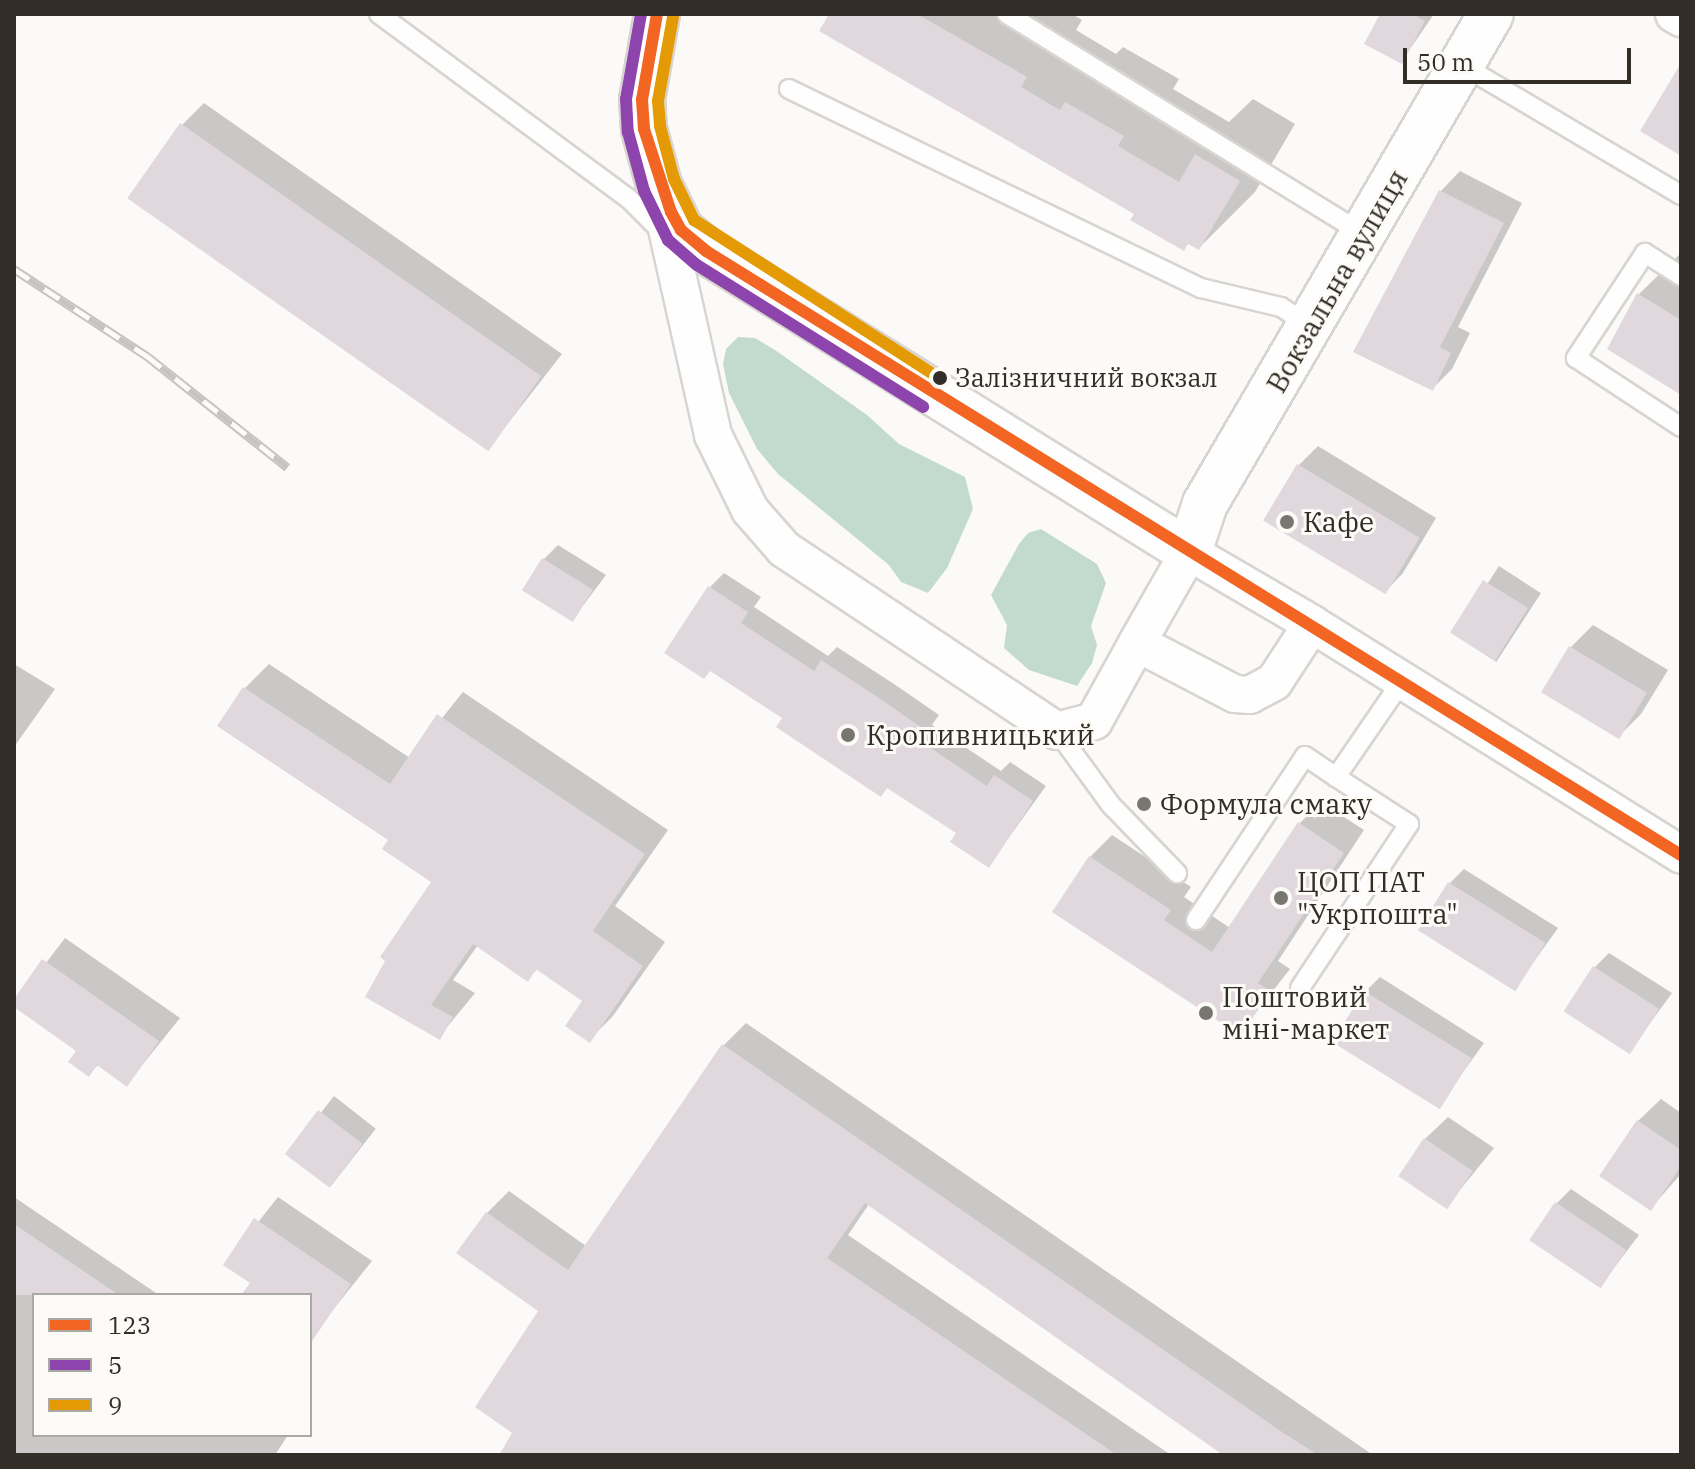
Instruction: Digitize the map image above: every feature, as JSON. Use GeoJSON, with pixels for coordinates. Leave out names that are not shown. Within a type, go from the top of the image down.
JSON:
{"type":"FeatureCollection","features":[{"type":"Feature","properties":{"kind":"street"},"geometry":{"type":"LineString","coordinates":[[657,14],[642,100],[659,185],[664,234],[713,435],[733,483],[765,530],[784,549],[1057,731],[1094,721],[1189,552]]}},
{"type":"Feature","properties":{"kind":"street","name":"Вокзальна вулиця"},"geometry":{"type":"LineString","coordinates":[[1189,552],[1205,504],[1313,327],[1363,234],[1491,14]]}},
{"type":"Feature","properties":{"kind":"street"},"geometry":{"type":"LineString","coordinates":[[1674,14],[1681,18]]}},
{"type":"Feature","properties":{"kind":"street"},"geometry":{"type":"LineString","coordinates":[[659,185],[681,230],[706,251],[1681,855]]}},
{"type":"Feature","properties":{"kind":"street"},"geometry":{"type":"LineString","coordinates":[[1137,643],[1235,694],[1250,695],[1274,682],[1312,624]]}},
{"type":"Feature","properties":{"kind":"lane"},"geometry":{"type":"LineString","coordinates":[[379,14],[629,199],[664,234]]}},
{"type":"Feature","properties":{"kind":"lane"},"geometry":{"type":"LineString","coordinates":[[1007,14],[1363,234]]}},
{"type":"Feature","properties":{"kind":"lane"},"geometry":{"type":"LineString","coordinates":[[1462,65],[1681,195]]}},
{"type":"Feature","properties":{"kind":"lane"},"geometry":{"type":"LineString","coordinates":[[789,89],[1201,288],[1281,307],[1313,327]]}},
{"type":"Feature","properties":{"kind":"lane"},"geometry":{"type":"LineString","coordinates":[[1681,276],[1645,253],[1576,358],[1681,427]]}},
{"type":"Feature","properties":{"kind":"lane"},"geometry":{"type":"LineString","coordinates":[[1336,777],[1402,681]]}},
{"type":"Feature","properties":{"kind":"lane"},"geometry":{"type":"LineString","coordinates":[[1057,731],[1111,805],[1177,873]]}},
{"type":"Feature","properties":{"kind":"lane"},"geometry":{"type":"LineString","coordinates":[[1196,920],[1305,756],[1409,824],[1300,988]]}},
{"type":"Feature","properties":{"kind":"green space"},"geometry":{"type":"Polygon","coordinates":[[[738,337],[755,338],[775,350],[867,415],[899,444],[965,477],[973,509],[947,568],[928,593],[901,582],[889,565],[778,474],[757,449],[729,393],[723,364],[726,349],[738,337]]]}},
{"type":"Feature","properties":{"kind":"green space"},"geometry":{"type":"Polygon","coordinates":[[[1041,529],[1097,564],[1106,583],[1091,626],[1097,645],[1092,663],[1077,686],[1029,670],[1004,648],[1007,625],[991,595],[1019,544],[1028,533],[1041,529]]]}},
{"type":"Feature","properties":{"kind":"building"},"geometry":{"type":"Polygon","coordinates":[[[829,14],[917,14],[1027,77],[1021,87],[1060,110],[1065,102],[1124,136],[1118,146],[1179,182],[1195,154],[1240,181],[1199,250],[1188,244],[1184,251],[1130,220],[1134,214],[819,31],[829,14]]]}},
{"type":"Feature","properties":{"kind":"building"},"geometry":{"type":"Polygon","coordinates":[[[1380,14],[1412,14],[1425,21],[1402,64],[1364,44],[1380,14]]]}},
{"type":"Feature","properties":{"kind":"building"},"geometry":{"type":"Polygon","coordinates":[[[1681,63],[1681,156],[1640,131],[1681,63]]]}},
{"type":"Feature","properties":{"kind":"building"},"geometry":{"type":"Polygon","coordinates":[[[180,123],[541,376],[488,451],[127,198],[180,123]]]}},
{"type":"Feature","properties":{"kind":"building"},"geometry":{"type":"Polygon","coordinates":[[[1439,190],[1504,223],[1440,347],[1451,353],[1433,391],[1353,352],[1439,190]]]}},
{"type":"Feature","properties":{"kind":"building"},"geometry":{"type":"Polygon","coordinates":[[[1637,293],[1681,320],[1681,395],[1607,349],[1637,293]]]}},
{"type":"Feature","properties":{"kind":"building"},"geometry":{"type":"Polygon","coordinates":[[[1297,464],[1420,538],[1386,594],[1263,521],[1297,464]]]}},
{"type":"Feature","properties":{"kind":"building"},"geometry":{"type":"Polygon","coordinates":[[[542,558],[593,590],[573,622],[522,590],[542,558]]]}},
{"type":"Feature","properties":{"kind":"building"},"geometry":{"type":"Polygon","coordinates":[[[1483,580],[1528,608],[1495,661],[1450,633],[1483,580]]]}},
{"type":"Feature","properties":{"kind":"building","name":"Кропивницький"},"geometry":{"type":"Polygon","coordinates":[[[708,586],[748,612],[741,623],[814,671],[821,660],[879,698],[925,730],[919,740],[987,786],[994,775],[1033,801],[989,868],[950,842],[956,833],[887,788],[881,797],[776,727],[782,718],[710,671],[704,679],[664,653],[708,586]]]}},
{"type":"Feature","properties":{"kind":"building"},"geometry":{"type":"Polygon","coordinates":[[[1569,646],[1647,693],[1619,739],[1541,692],[1569,646]]]}},
{"type":"Feature","properties":{"kind":"building"},"geometry":{"type":"Polygon","coordinates":[[[243,687],[390,784],[437,714],[645,854],[593,931],[643,966],[590,1043],[565,1026],[582,1001],[536,969],[528,982],[473,944],[431,1005],[453,1017],[440,1040],[365,997],[385,961],[380,957],[431,882],[382,849],[388,840],[217,726],[243,687]]]}},
{"type":"Feature","properties":{"kind":"building"},"geometry":{"type":"Polygon","coordinates":[[[1298,822],[1344,853],[1258,983],[1270,991],[1241,1036],[1052,912],[1089,856],[1171,910],[1164,920],[1212,952],[1298,822]]]}},
{"type":"Feature","properties":{"kind":"building"},"geometry":{"type":"Polygon","coordinates":[[[1448,882],[1546,943],[1515,991],[1418,930],[1448,882]]]}},
{"type":"Feature","properties":{"kind":"building"},"geometry":{"type":"Polygon","coordinates":[[[42,959],[159,1041],[127,1087],[97,1065],[89,1077],[68,1062],[76,1051],[14,1007],[14,999],[42,959]]]}},
{"type":"Feature","properties":{"kind":"building"},"geometry":{"type":"Polygon","coordinates":[[[1593,966],[1659,1009],[1630,1054],[1564,1011],[1593,966]]]}},
{"type":"Feature","properties":{"kind":"building"},"geometry":{"type":"Polygon","coordinates":[[[1364,991],[1472,1058],[1440,1109],[1332,1042],[1364,991]]]}},
{"type":"Feature","properties":{"kind":"building"},"geometry":{"type":"Polygon","coordinates":[[[722,1044],[1318,1455],[1223,1455],[865,1203],[827,1258],[1117,1455],[499,1455],[512,1433],[475,1407],[538,1311],[456,1253],[486,1212],[568,1270],[722,1044]]]}},
{"type":"Feature","properties":{"kind":"building"},"geometry":{"type":"Polygon","coordinates":[[[318,1110],[363,1144],[330,1188],[285,1154],[318,1110]]]}},
{"type":"Feature","properties":{"kind":"building"},"geometry":{"type":"Polygon","coordinates":[[[1637,1120],[1681,1150],[1681,1166],[1651,1211],[1599,1176],[1637,1120]]]}},
{"type":"Feature","properties":{"kind":"building"},"geometry":{"type":"Polygon","coordinates":[[[1424,1138],[1473,1171],[1447,1209],[1398,1176],[1424,1138]]]}},
{"type":"Feature","properties":{"kind":"building"},"geometry":{"type":"Polygon","coordinates":[[[1555,1202],[1626,1250],[1601,1288],[1529,1240],[1555,1202]]]}},
{"type":"Feature","properties":{"kind":"building"},"geometry":{"type":"Polygon","coordinates":[[[254,1218],[351,1284],[312,1341],[312,1293],[242,1293],[250,1283],[223,1265],[254,1218]]]}},
{"type":"Feature","properties":{"kind":"building"},"geometry":{"type":"Polygon","coordinates":[[[14,1224],[116,1293],[32,1293],[14,1295],[14,1224]]]}},
{"type":"Feature","properties":{"kind":"railway"},"geometry":{"type":"LineString","coordinates":[[14,269],[147,356],[287,467]]}},
{"type":"Feature","properties":{"kind":"transit line","name":"5"},"geometry":{"type":"LineString","coordinates":[[641,14],[626,99],[628,132],[644,191],[668,240],[697,265],[923,407]]}},
{"type":"Feature","properties":{"kind":"transit line","name":"123"},"geometry":{"type":"LineString","coordinates":[[657,14],[642,100],[644,129],[671,212],[681,230],[706,251],[1681,855]]}},
{"type":"Feature","properties":{"kind":"transit line","name":"9"},"geometry":{"type":"LineString","coordinates":[[673,17],[658,101],[660,126],[674,179],[694,220],[941,379]]}},
{"type":"Feature","properties":{"kind":"place","name":"Залізничний вокзал"},"geometry":{"type":"Point","coordinates":[940,378]}},
{"type":"Feature","properties":{"kind":"place","name":"Кафе"},"geometry":{"type":"Point","coordinates":[1287,522]}},
{"type":"Feature","properties":{"kind":"place","name":"Кропивницький"},"geometry":{"type":"Point","coordinates":[848,735]}},
{"type":"Feature","properties":{"kind":"place","name":"Формула смаку"},"geometry":{"type":"Point","coordinates":[1144,804]}},
{"type":"Feature","properties":{"kind":"place","name":"ЦОП ПАТ \"Укрпошта\""},"geometry":{"type":"Point","coordinates":[1281,898]}},
{"type":"Feature","properties":{"kind":"place","name":"Поштовий міні-маркет"},"geometry":{"type":"Point","coordinates":[1206,1013]}}]}
